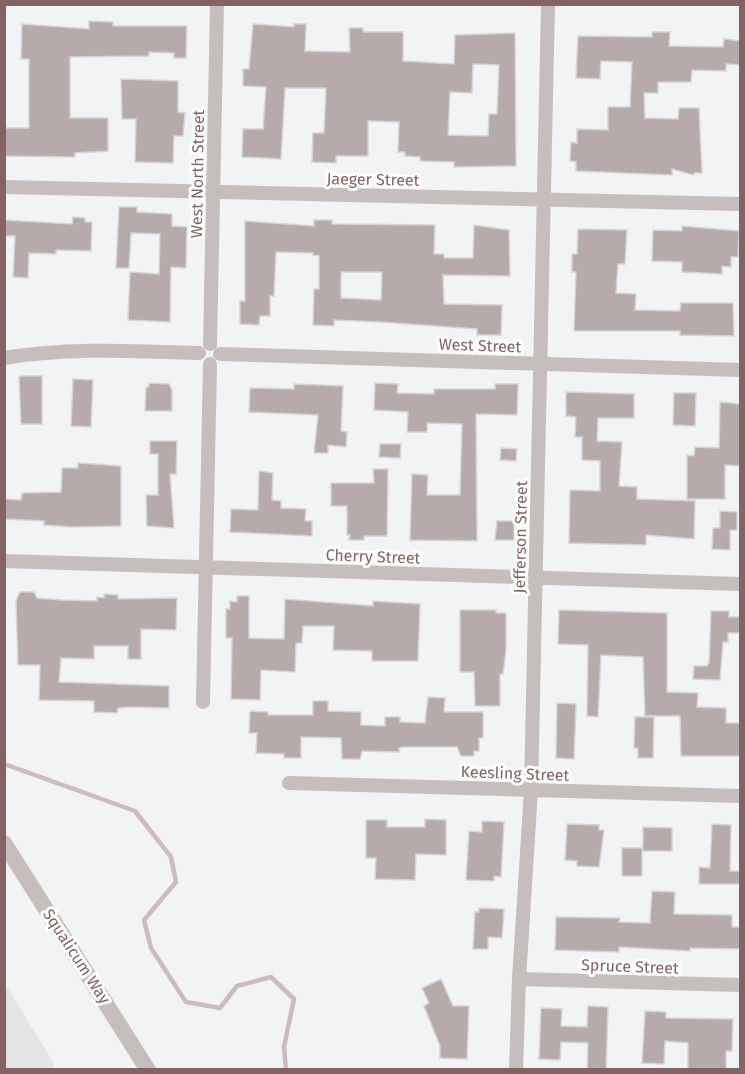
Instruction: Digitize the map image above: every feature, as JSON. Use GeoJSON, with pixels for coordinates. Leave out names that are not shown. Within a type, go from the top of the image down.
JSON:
{"type":"FeatureCollection","features":[{"type":"Feature","properties":{"kind":"street","name":"West North Street"},"geometry":{"type":"LineString","coordinates":[[203,702],[217,4]]}},
{"type":"Feature","properties":{"kind":"street","name":"Jefferson Street"},"geometry":{"type":"LineString","coordinates":[[516,1070],[519,979],[531,790],[548,4]]}},
{"type":"Feature","properties":{"kind":"street","name":"Jaeger Street"},"geometry":{"type":"LineString","coordinates":[[4,187],[741,204]]}},
{"type":"Feature","properties":{"kind":"street","name":"West Street"},"geometry":{"type":"LineString","coordinates":[[4,358],[31,353],[109,351],[741,370]]}},
{"type":"Feature","properties":{"kind":"street","name":"Cherry Street"},"geometry":{"type":"LineString","coordinates":[[4,561],[741,584]]}},
{"type":"Feature","properties":{"kind":"street","name":"Keesling Street"},"geometry":{"type":"LineString","coordinates":[[289,783],[741,796]]}},
{"type":"Feature","properties":{"kind":"street","name":"Squalicum Way"},"geometry":{"type":"LineString","coordinates":[[4,843],[148,1070]]}},
{"type":"Feature","properties":{"kind":"street","name":"Spruce Street"},"geometry":{"type":"LineString","coordinates":[[519,979],[741,986]]}},
{"type":"Feature","properties":{"kind":"shaded area"},"geometry":{"type":"Polygon","coordinates":[[[4,982],[55,1065],[51,1069],[5,1069],[4,982]]]}},
{"type":"Feature","properties":{"kind":"building"},"geometry":{"type":"Polygon","coordinates":[[[89,21],[113,22],[113,26],[187,26],[186,58],[174,58],[174,53],[149,52],[149,56],[70,57],[70,118],[108,118],[108,151],[75,153],[75,157],[4,156],[4,128],[29,128],[29,59],[21,59],[22,24],[89,29],[89,21]]]}},
{"type":"Feature","properties":{"kind":"building"},"geometry":{"type":"Polygon","coordinates":[[[253,24],[294,27],[294,24],[306,24],[305,51],[350,52],[349,28],[363,28],[363,32],[403,32],[403,61],[454,64],[455,35],[515,33],[516,166],[454,167],[454,162],[420,161],[420,157],[405,156],[405,152],[398,152],[399,122],[368,121],[368,156],[336,156],[336,163],[312,162],[313,133],[324,133],[326,88],[285,88],[281,159],[242,157],[243,129],[263,129],[266,87],[243,86],[243,69],[249,69],[253,24]],[[473,64],[472,93],[450,92],[448,135],[488,136],[489,114],[497,114],[499,65],[473,64]]]}},
{"type":"Feature","properties":{"kind":"building"},"geometry":{"type":"Polygon","coordinates":[[[652,32],[670,32],[669,46],[723,47],[724,39],[741,41],[741,65],[726,64],[726,71],[692,70],[691,82],[658,82],[658,93],[644,93],[645,118],[678,119],[679,108],[699,108],[702,173],[693,175],[672,169],[672,175],[576,171],[576,162],[570,161],[571,142],[577,143],[577,129],[608,130],[608,107],[630,107],[632,62],[601,61],[600,79],[576,78],[578,36],[652,37],[652,32]]]}},
{"type":"Feature","properties":{"kind":"building"},"geometry":{"type":"Polygon","coordinates":[[[121,79],[178,81],[178,112],[185,113],[183,136],[174,136],[173,163],[135,162],[136,119],[122,119],[121,79]]]}},
{"type":"Feature","properties":{"kind":"building"},"geometry":{"type":"Polygon","coordinates":[[[119,207],[137,207],[137,212],[172,214],[172,226],[187,227],[186,268],[171,267],[170,322],[128,320],[130,272],[159,274],[160,234],[131,233],[129,268],[116,268],[119,207]]]}},
{"type":"Feature","properties":{"kind":"building"},"geometry":{"type":"Polygon","coordinates":[[[73,217],[85,218],[85,222],[92,222],[91,251],[56,250],[56,254],[29,253],[28,278],[13,277],[15,236],[4,236],[4,220],[72,224],[73,217]]]}},
{"type":"Feature","properties":{"kind":"building"},"geometry":{"type":"Polygon","coordinates":[[[314,220],[332,220],[332,224],[435,225],[434,254],[444,254],[444,258],[473,258],[474,225],[509,230],[510,276],[443,275],[444,304],[502,305],[501,335],[477,335],[477,329],[381,322],[334,320],[334,326],[313,325],[314,289],[319,289],[319,256],[313,253],[276,252],[274,296],[270,296],[270,316],[260,316],[259,325],[240,324],[240,301],[245,301],[245,221],[314,226],[314,220]],[[341,272],[341,298],[381,300],[382,272],[341,272]]]}},
{"type":"Feature","properties":{"kind":"building"},"geometry":{"type":"Polygon","coordinates":[[[682,226],[739,231],[738,257],[731,257],[731,267],[722,266],[722,274],[682,272],[682,262],[652,261],[653,230],[682,231],[682,226]]]}},
{"type":"Feature","properties":{"kind":"building"},"geometry":{"type":"Polygon","coordinates":[[[578,229],[627,230],[625,264],[618,264],[616,293],[636,294],[635,310],[680,311],[681,303],[733,303],[734,336],[680,335],[680,331],[574,331],[576,272],[572,272],[572,254],[577,254],[578,229]]]}},
{"type":"Feature","properties":{"kind":"building"},"geometry":{"type":"Polygon","coordinates":[[[42,376],[42,424],[21,424],[19,377],[42,376]]]}},
{"type":"Feature","properties":{"kind":"building"},"geometry":{"type":"Polygon","coordinates":[[[73,379],[93,380],[91,427],[71,426],[73,379]]]}},
{"type":"Feature","properties":{"kind":"building"},"geometry":{"type":"Polygon","coordinates":[[[149,383],[169,384],[172,390],[172,411],[145,411],[146,387],[149,387],[149,383]]]}},
{"type":"Feature","properties":{"kind":"building"},"geometry":{"type":"Polygon","coordinates":[[[375,383],[398,384],[397,393],[434,394],[434,389],[495,389],[495,384],[518,384],[517,415],[476,414],[477,541],[410,540],[412,474],[428,475],[427,495],[460,495],[462,424],[427,423],[427,432],[407,432],[408,412],[374,410],[375,383]]]}},
{"type":"Feature","properties":{"kind":"building"},"geometry":{"type":"Polygon","coordinates":[[[294,384],[343,386],[341,431],[347,432],[346,447],[328,445],[328,453],[314,453],[318,415],[249,412],[250,388],[294,389],[294,384]]]}},
{"type":"Feature","properties":{"kind":"building"},"geometry":{"type":"Polygon","coordinates":[[[566,392],[634,394],[634,418],[598,418],[597,441],[622,442],[619,486],[637,487],[637,499],[695,501],[694,539],[646,535],[646,545],[569,543],[570,490],[600,491],[600,461],[582,460],[582,437],[575,437],[576,417],[566,416],[566,392]]]}},
{"type":"Feature","properties":{"kind":"building"},"geometry":{"type":"Polygon","coordinates":[[[674,393],[696,393],[695,426],[673,425],[674,393]]]}},
{"type":"Feature","properties":{"kind":"building"},"geometry":{"type":"Polygon","coordinates":[[[720,402],[740,404],[740,466],[725,465],[725,499],[687,499],[687,455],[694,456],[695,447],[719,448],[720,402]]]}},
{"type":"Feature","properties":{"kind":"building"},"geometry":{"type":"Polygon","coordinates":[[[150,441],[177,441],[176,474],[170,474],[174,528],[147,526],[146,495],[158,495],[158,454],[150,454],[150,441]]]}},
{"type":"Feature","properties":{"kind":"building"},"geometry":{"type":"Polygon","coordinates":[[[380,444],[401,444],[400,458],[379,457],[380,444]]]}},
{"type":"Feature","properties":{"kind":"building"},"geometry":{"type":"Polygon","coordinates":[[[501,448],[517,449],[516,461],[500,460],[501,448]]]}},
{"type":"Feature","properties":{"kind":"building"},"geometry":{"type":"Polygon","coordinates":[[[78,463],[121,466],[121,526],[72,527],[44,525],[44,521],[4,519],[4,499],[21,500],[22,493],[61,492],[62,468],[78,468],[78,463]]]}},
{"type":"Feature","properties":{"kind":"building"},"geometry":{"type":"Polygon","coordinates":[[[373,469],[388,469],[387,536],[364,536],[364,540],[349,540],[347,506],[331,506],[331,483],[374,483],[373,469]]]}},
{"type":"Feature","properties":{"kind":"building"},"geometry":{"type":"Polygon","coordinates":[[[259,471],[273,473],[272,500],[281,501],[281,508],[306,509],[305,521],[312,521],[312,536],[230,532],[231,509],[258,510],[259,471]]]}},
{"type":"Feature","properties":{"kind":"building"},"geometry":{"type":"Polygon","coordinates":[[[720,511],[737,512],[737,530],[730,530],[730,550],[712,549],[713,528],[720,528],[720,511]]]}},
{"type":"Feature","properties":{"kind":"building"},"geometry":{"type":"Polygon","coordinates":[[[497,521],[514,521],[514,540],[495,540],[497,521]]]}},
{"type":"Feature","properties":{"kind":"building"},"geometry":{"type":"Polygon","coordinates":[[[20,592],[34,592],[37,598],[61,600],[97,601],[97,597],[104,598],[104,594],[118,595],[118,599],[177,598],[176,630],[141,629],[141,659],[128,659],[128,646],[94,646],[94,659],[61,658],[59,682],[169,686],[169,708],[129,707],[118,708],[117,713],[94,712],[94,701],[39,700],[40,665],[18,665],[16,601],[20,592]]]}},
{"type":"Feature","properties":{"kind":"building"},"geometry":{"type":"Polygon","coordinates":[[[237,596],[249,596],[249,638],[284,639],[285,599],[373,606],[373,601],[420,604],[418,661],[372,661],[372,651],[333,650],[334,626],[303,626],[302,643],[296,643],[295,672],[261,670],[260,700],[231,699],[232,638],[226,638],[226,609],[230,609],[230,601],[237,602],[237,596]]]}},
{"type":"Feature","properties":{"kind":"building"},"geometry":{"type":"Polygon","coordinates":[[[460,610],[496,610],[496,613],[506,613],[506,650],[503,674],[500,674],[500,706],[475,706],[474,672],[460,672],[460,610]]]}},
{"type":"Feature","properties":{"kind":"building"},"geometry":{"type":"Polygon","coordinates":[[[559,610],[667,613],[667,692],[698,693],[697,707],[726,708],[726,723],[741,723],[741,756],[681,756],[680,716],[645,716],[643,657],[601,655],[598,717],[587,716],[588,645],[558,644],[559,610]]]}},
{"type":"Feature","properties":{"kind":"building"},"geometry":{"type":"Polygon","coordinates":[[[711,611],[729,611],[729,617],[741,617],[741,633],[728,633],[728,642],[723,642],[720,680],[693,679],[694,666],[707,666],[709,663],[711,611]]]}},
{"type":"Feature","properties":{"kind":"building"},"geometry":{"type":"Polygon","coordinates":[[[428,697],[445,698],[444,712],[483,712],[483,738],[479,738],[479,751],[474,751],[474,756],[461,756],[457,747],[403,747],[399,748],[399,752],[362,751],[360,759],[342,759],[341,738],[301,737],[301,758],[284,758],[284,754],[256,753],[257,733],[249,733],[250,711],[268,712],[268,715],[313,715],[313,701],[328,701],[328,711],[361,712],[361,725],[385,726],[385,717],[400,717],[400,722],[425,723],[428,697]]]}},
{"type":"Feature","properties":{"kind":"building"},"geometry":{"type":"Polygon","coordinates":[[[557,703],[576,704],[574,759],[556,758],[557,703]]]}},
{"type":"Feature","properties":{"kind":"building"},"geometry":{"type":"Polygon","coordinates":[[[635,717],[654,717],[653,758],[638,758],[638,748],[634,748],[635,717]]]}},
{"type":"Feature","properties":{"kind":"building"},"geometry":{"type":"Polygon","coordinates":[[[425,819],[446,820],[446,855],[416,854],[415,880],[375,879],[376,858],[366,858],[366,820],[387,820],[387,827],[425,827],[425,819]]]}},
{"type":"Feature","properties":{"kind":"building"},"geometry":{"type":"Polygon","coordinates":[[[482,821],[504,822],[501,877],[494,876],[494,881],[466,880],[469,831],[482,832],[482,821]]]}},
{"type":"Feature","properties":{"kind":"building"},"geometry":{"type":"Polygon","coordinates":[[[567,824],[599,825],[599,830],[604,830],[599,867],[577,866],[577,861],[565,860],[567,824]]]}},
{"type":"Feature","properties":{"kind":"building"},"geometry":{"type":"Polygon","coordinates":[[[712,824],[731,825],[730,871],[741,871],[741,884],[699,884],[699,867],[710,868],[712,824]]]}},
{"type":"Feature","properties":{"kind":"building"},"geometry":{"type":"Polygon","coordinates":[[[643,827],[672,828],[672,851],[643,851],[643,827]]]}},
{"type":"Feature","properties":{"kind":"building"},"geometry":{"type":"Polygon","coordinates":[[[622,848],[642,848],[642,876],[622,876],[622,848]]]}},
{"type":"Feature","properties":{"kind":"building"},"geometry":{"type":"Polygon","coordinates":[[[652,891],[675,892],[674,914],[732,915],[732,927],[741,927],[741,949],[690,948],[690,951],[619,947],[619,952],[555,950],[556,917],[620,918],[619,922],[650,923],[652,891]]]}},
{"type":"Feature","properties":{"kind":"building"},"geometry":{"type":"Polygon","coordinates":[[[479,908],[504,909],[502,938],[488,937],[488,949],[473,949],[475,912],[479,912],[479,908]]]}},
{"type":"Feature","properties":{"kind":"building"},"geometry":{"type":"Polygon","coordinates":[[[441,979],[453,1006],[469,1006],[467,1059],[440,1058],[440,1046],[424,1006],[429,1003],[422,988],[441,979]]]}},
{"type":"Feature","properties":{"kind":"building"},"geometry":{"type":"Polygon","coordinates":[[[588,1006],[608,1007],[606,1070],[587,1070],[588,1043],[561,1042],[560,1060],[539,1059],[541,1008],[562,1009],[561,1026],[587,1027],[588,1006]]]}},
{"type":"Feature","properties":{"kind":"building"},"geometry":{"type":"Polygon","coordinates":[[[645,1011],[666,1012],[666,1018],[733,1019],[732,1051],[726,1051],[726,1070],[688,1070],[688,1043],[665,1041],[664,1064],[642,1063],[645,1011]]]}},
{"type":"Feature","properties":{"kind":"waterway"},"geometry":{"type":"LineString","coordinates":[[4,764],[135,811],[171,857],[176,882],[144,920],[151,948],[186,1002],[220,1008],[237,986],[271,977],[294,999],[284,1047],[286,1070]]}}]}
